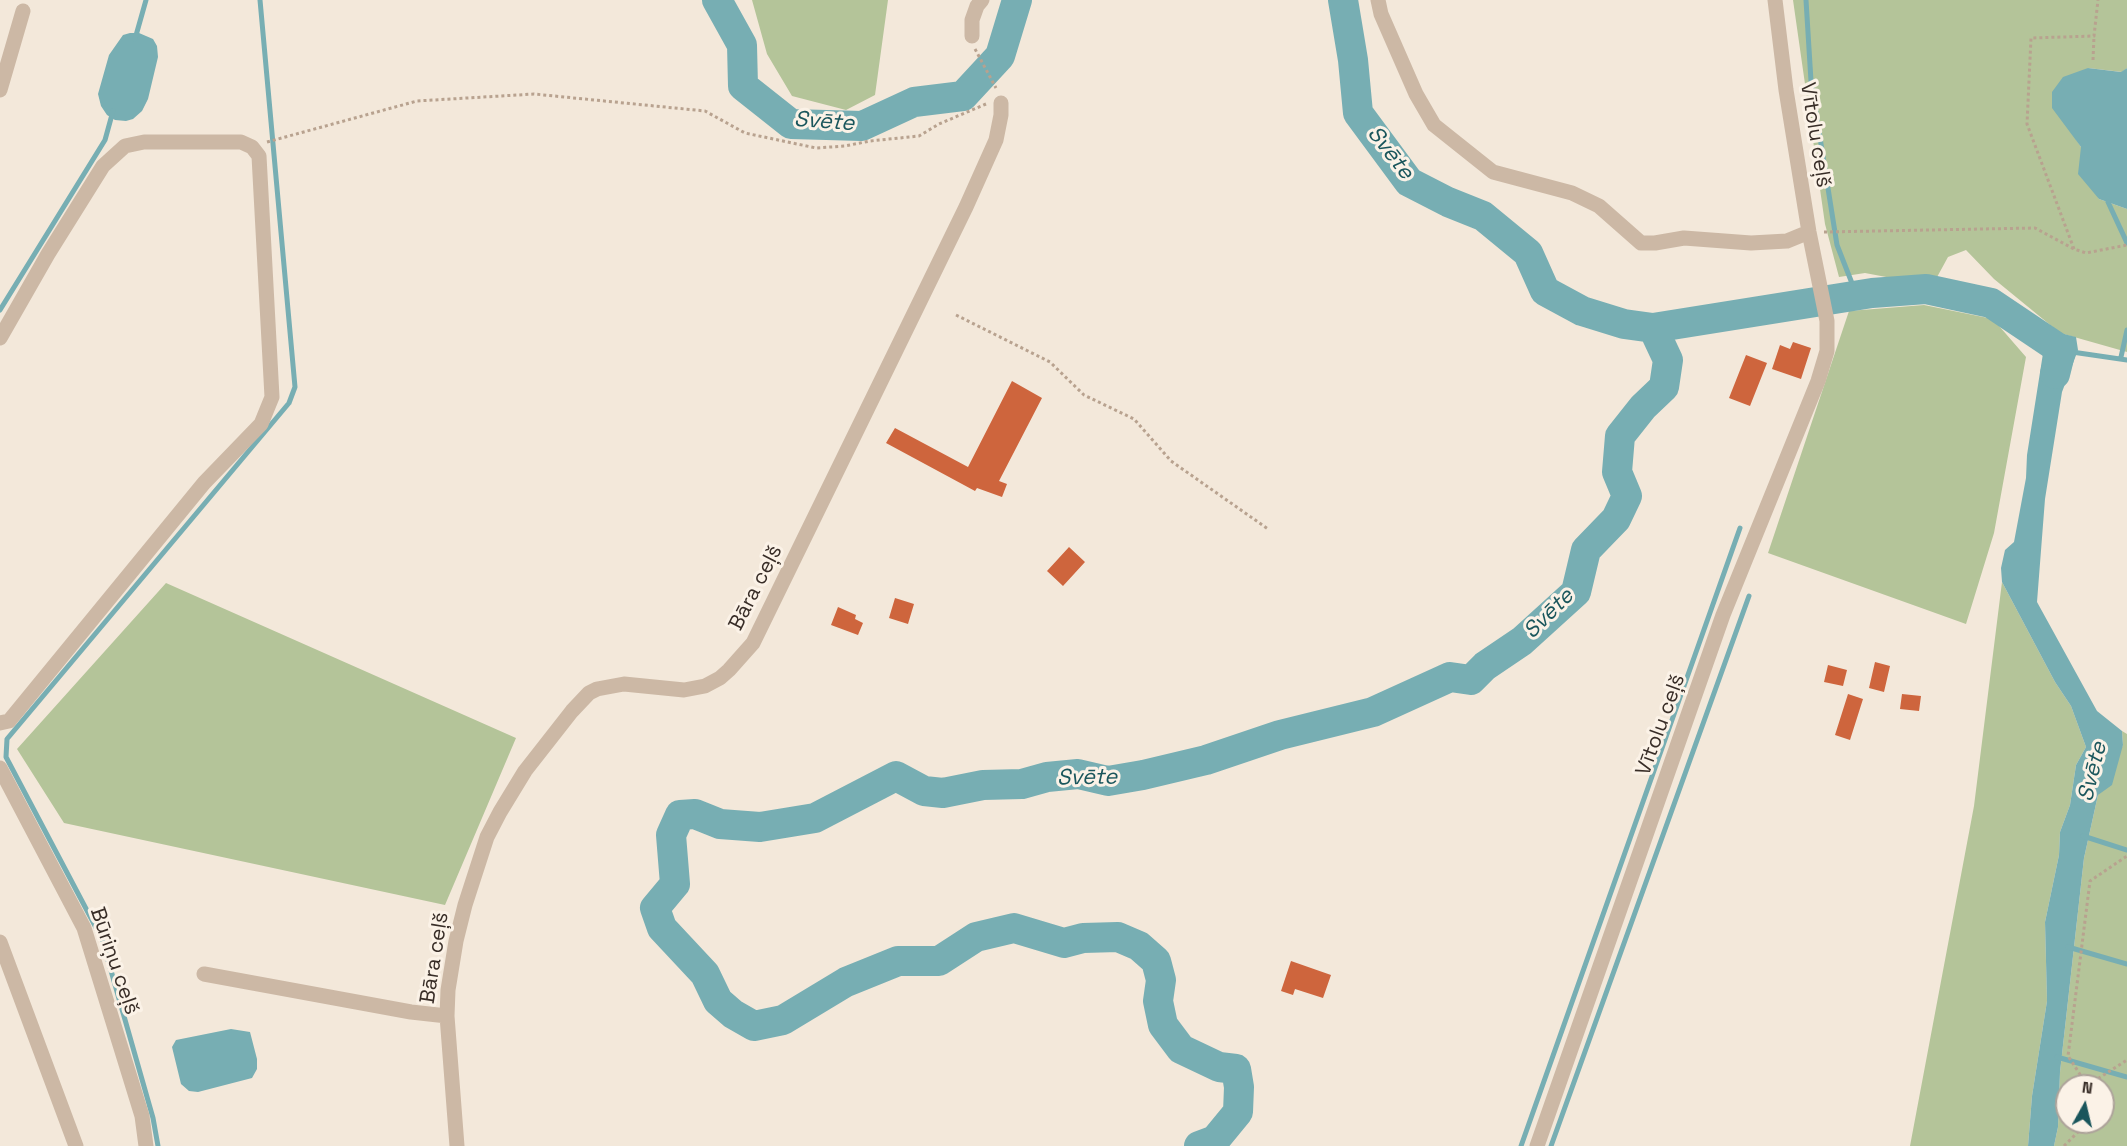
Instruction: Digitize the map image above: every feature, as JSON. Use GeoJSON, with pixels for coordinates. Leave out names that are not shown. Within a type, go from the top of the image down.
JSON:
{"type":"FeatureCollection","features":[{"type":"Feature","properties":{"kind":"street"},"geometry":{"type":"LineString","coordinates":[[972,36],[972,20],[982,0]]}},
{"type":"Feature","properties":{"kind":"street"},"geometry":{"type":"LineString","coordinates":[[1378,0],[1381,14],[1416,94],[1434,125],[1493,172],[1572,194],[1599,206],[1641,243],[1684,238],[1750,243],[1787,241],[1814,232]]}},
{"type":"Feature","properties":{"kind":"street","name":"Vītolu ceļš"},"geometry":{"type":"LineString","coordinates":[[1536,1146],[1723,615],[1818,381],[1827,351],[1827,321],[1818,275],[1814,232],[1785,90],[1775,0]]}},
{"type":"Feature","properties":{"kind":"street"},"geometry":{"type":"LineString","coordinates":[[0,90],[23,11]]}},
{"type":"Feature","properties":{"kind":"street","name":"Bāra ceļš"},"geometry":{"type":"LineString","coordinates":[[457,1146],[447,1016],[448,990],[465,905],[487,837],[525,771],[589,693],[597,689],[624,684],[684,690],[705,686],[729,670],[753,643],[966,207],[996,140],[1001,115],[999,96]]}},
{"type":"Feature","properties":{"kind":"street"},"geometry":{"type":"LineString","coordinates":[[0,338],[103,166],[125,146],[144,142],[241,142],[252,147],[259,156],[272,398],[261,424],[204,483],[9,721],[0,723]]}},
{"type":"Feature","properties":{"kind":"street","name":"Būriņu ceļš"},"geometry":{"type":"LineString","coordinates":[[0,768],[84,927],[142,1116],[146,1146]]}},
{"type":"Feature","properties":{"kind":"street"},"geometry":{"type":"LineString","coordinates":[[0,942],[76,1146]]}},
{"type":"Feature","properties":{"kind":"street"},"geometry":{"type":"LineString","coordinates":[[204,974],[411,1012],[447,1016]]}},
{"type":"Feature","properties":{"kind":"path"},"geometry":{"type":"LineString","coordinates":[[2093,60],[2098,0]]}},
{"type":"Feature","properties":{"kind":"path"},"geometry":{"type":"LineString","coordinates":[[2074,249],[2027,124],[2031,38],[2094,36]]}},
{"type":"Feature","properties":{"kind":"path"},"geometry":{"type":"LineString","coordinates":[[268,142],[417,101],[534,94],[705,111],[745,133],[816,148],[919,136],[999,96],[975,51]]}},
{"type":"Feature","properties":{"kind":"path"},"geometry":{"type":"LineString","coordinates":[[1814,232],[2035,228],[2086,253],[2127,245]]}},
{"type":"Feature","properties":{"kind":"path"},"geometry":{"type":"LineString","coordinates":[[956,315],[1050,362],[1084,395],[1134,418],[1171,460],[1268,529]]}},
{"type":"Feature","properties":{"kind":"path"},"geometry":{"type":"LineString","coordinates":[[2079,1074],[2068,1056],[2090,881],[2127,856]]}},
{"type":"Feature","properties":{"kind":"path"},"geometry":{"type":"LineString","coordinates":[[2105,1074],[2127,1060]]}},
{"type":"Feature","properties":{"kind":"path"},"geometry":{"type":"LineString","coordinates":[[2064,1146],[2076,1134]]}},
{"type":"Feature","properties":{"kind":"green space"},"geometry":{"type":"Polygon","coordinates":[[[752,0],[888,0],[875,95],[846,110],[792,96],[767,54],[752,0]]]}},
{"type":"Feature","properties":{"kind":"green space"},"geometry":{"type":"Polygon","coordinates":[[[1793,0],[2127,0],[2127,68],[2122,72],[2088,68],[2072,133],[2081,147],[2099,199],[2127,209],[2127,352],[2060,333],[1994,279],[1966,250],[1948,257],[1936,279],[1902,280],[1865,273],[1839,277],[1825,224],[1793,0]]]}},
{"type":"Feature","properties":{"kind":"green space"},"geometry":{"type":"Polygon","coordinates":[[[1924,305],[1993,319],[2026,357],[1994,533],[1966,624],[1768,553],[1849,311],[1924,305]]]}},
{"type":"Feature","properties":{"kind":"green space"},"geometry":{"type":"Polygon","coordinates":[[[2002,582],[2055,682],[2071,706],[2086,747],[2076,765],[2070,805],[2060,832],[2059,855],[2045,922],[2047,1001],[2032,1096],[2028,1146],[1910,1146],[1974,806],[2002,582]]]}},
{"type":"Feature","properties":{"kind":"green space"},"geometry":{"type":"Polygon","coordinates":[[[166,583],[516,738],[445,905],[64,823],[17,749],[166,583]]]}},
{"type":"Feature","properties":{"kind":"green space"},"geometry":{"type":"Polygon","coordinates":[[[2122,731],[2127,734],[2127,1146],[2054,1146],[2057,1134],[2115,1134],[2115,1074],[2060,1074],[2084,858],[2098,795],[2123,745],[2122,731]]]}},
{"type":"Feature","properties":{"kind":"water"},"geometry":{"type":"Polygon","coordinates":[[[139,33],[153,39],[157,46],[158,57],[148,99],[142,111],[133,119],[115,120],[107,115],[101,106],[98,94],[109,55],[123,35],[139,33]]]}},
{"type":"Feature","properties":{"kind":"water"},"geometry":{"type":"Polygon","coordinates":[[[2088,68],[2121,72],[2127,68],[2127,209],[2099,199],[2078,174],[2081,147],[2052,108],[2052,92],[2063,77],[2088,68]]]}},
{"type":"Feature","properties":{"kind":"water"},"geometry":{"type":"Polygon","coordinates":[[[2060,333],[2076,337],[2078,350],[2062,392],[2045,499],[2037,602],[2097,711],[2122,731],[2123,745],[2112,785],[2098,795],[2084,858],[2060,1074],[2055,1074],[2057,1134],[2054,1146],[2028,1146],[2032,1096],[2047,1001],[2045,922],[2059,855],[2060,832],[2070,805],[2076,765],[2086,747],[2071,706],[2055,682],[2002,582],[2001,568],[2005,550],[2014,542],[2026,478],[2027,455],[2044,347],[2048,337],[2060,333]]]}},
{"type":"Feature","properties":{"kind":"water"},"geometry":{"type":"Polygon","coordinates":[[[231,1029],[250,1032],[257,1059],[257,1069],[252,1078],[198,1092],[189,1091],[181,1084],[172,1047],[176,1040],[231,1029]]]}},
{"type":"Feature","properties":{"kind":"building"},"geometry":{"type":"Polygon","coordinates":[[[1793,342],[1811,348],[1801,379],[1772,369],[1780,345],[1790,349],[1793,342]]]}},
{"type":"Feature","properties":{"kind":"building"},"geometry":{"type":"Polygon","coordinates":[[[1746,355],[1767,363],[1750,406],[1729,398],[1746,355]]]}},
{"type":"Feature","properties":{"kind":"building"},"geometry":{"type":"Polygon","coordinates":[[[1012,381],[1042,398],[999,481],[1007,484],[1002,497],[977,488],[975,491],[886,443],[895,428],[968,467],[1012,381]]]}},
{"type":"Feature","properties":{"kind":"building"},"geometry":{"type":"Polygon","coordinates":[[[1069,547],[1085,562],[1063,586],[1047,571],[1069,547]]]}},
{"type":"Feature","properties":{"kind":"building"},"geometry":{"type":"Polygon","coordinates":[[[895,598],[914,604],[908,624],[889,618],[895,598]]]}},
{"type":"Feature","properties":{"kind":"building"},"geometry":{"type":"Polygon","coordinates":[[[838,607],[856,615],[855,619],[863,623],[858,635],[831,625],[838,607]]]}},
{"type":"Feature","properties":{"kind":"building"},"geometry":{"type":"Polygon","coordinates":[[[1875,662],[1890,666],[1884,692],[1869,688],[1875,662]]]}},
{"type":"Feature","properties":{"kind":"building"},"geometry":{"type":"Polygon","coordinates":[[[1828,665],[1847,670],[1843,686],[1824,682],[1828,665]]]}},
{"type":"Feature","properties":{"kind":"building"},"geometry":{"type":"Polygon","coordinates":[[[1848,694],[1863,699],[1850,740],[1835,735],[1848,694]]]}},
{"type":"Feature","properties":{"kind":"building"},"geometry":{"type":"Polygon","coordinates":[[[1902,694],[1921,696],[1919,711],[1900,709],[1902,694]]]}},
{"type":"Feature","properties":{"kind":"building"},"geometry":{"type":"Polygon","coordinates":[[[1291,961],[1331,975],[1323,998],[1295,989],[1293,995],[1281,991],[1291,961]]]}},
{"type":"Feature","properties":{"kind":"waterway"},"geometry":{"type":"LineString","coordinates":[[135,39],[146,0]]}},
{"type":"Feature","properties":{"kind":"waterway"},"geometry":{"type":"LineString","coordinates":[[158,1146],[153,1118],[102,939],[6,757],[7,739],[289,403],[295,387],[260,0]]}},
{"type":"Feature","properties":{"kind":"waterway","name":"Svēte"},"geometry":{"type":"LineString","coordinates":[[717,0],[742,45],[743,86],[791,124],[862,126],[914,102],[963,96],[1000,56],[1017,0]]}},
{"type":"Feature","properties":{"kind":"waterway","name":"Svēte"},"geometry":{"type":"LineString","coordinates":[[1199,1146],[1215,1140],[1238,1112],[1239,1087],[1236,1069],[1219,1067],[1181,1049],[1163,1025],[1158,1001],[1161,980],[1156,961],[1139,946],[1118,937],[1083,938],[1064,943],[1014,928],[976,937],[939,961],[898,961],[846,982],[783,1020],[754,1026],[733,1014],[718,1001],[705,974],[662,928],[655,908],[675,884],[671,835],[680,815],[695,814],[720,824],[760,827],[815,818],[896,776],[924,791],[943,793],[983,785],[1022,784],[1047,777],[1078,774],[1108,781],[1206,760],[1280,735],[1373,712],[1450,677],[1471,680],[1485,666],[1522,641],[1576,592],[1586,550],[1616,519],[1627,496],[1617,472],[1620,436],[1643,407],[1664,387],[1668,360],[1653,328],[1624,324],[1582,311],[1545,291],[1528,253],[1483,216],[1448,202],[1409,182],[1358,113],[1353,60],[1343,0]]}},
{"type":"Feature","properties":{"kind":"waterway"},"geometry":{"type":"LineString","coordinates":[[1806,0],[1811,81],[1837,245],[1857,296]]}},
{"type":"Feature","properties":{"kind":"waterway"},"geometry":{"type":"LineString","coordinates":[[0,310],[105,140],[113,111]]}},
{"type":"Feature","properties":{"kind":"waterway"},"geometry":{"type":"LineString","coordinates":[[2108,202],[2127,243]]}},
{"type":"Feature","properties":{"kind":"waterway"},"geometry":{"type":"LineString","coordinates":[[1653,328],[1872,293],[1926,289],[1991,303],[2061,350],[2055,374]]}},
{"type":"Feature","properties":{"kind":"waterway"},"geometry":{"type":"LineString","coordinates":[[2121,357],[2127,330]]}},
{"type":"Feature","properties":{"kind":"waterway"},"geometry":{"type":"LineString","coordinates":[[2072,352],[2127,360]]}},
{"type":"Feature","properties":{"kind":"waterway"},"geometry":{"type":"LineString","coordinates":[[1521,1146],[1740,528]]}},
{"type":"Feature","properties":{"kind":"waterway"},"geometry":{"type":"LineString","coordinates":[[1551,1146],[1749,596]]}},
{"type":"Feature","properties":{"kind":"waterway"},"geometry":{"type":"LineString","coordinates":[[2083,836],[2127,850]]}},
{"type":"Feature","properties":{"kind":"waterway"},"geometry":{"type":"LineString","coordinates":[[2068,947],[2127,964]]}},
{"type":"Feature","properties":{"kind":"waterway"},"geometry":{"type":"LineString","coordinates":[[2057,1057],[2127,1077]]}}]}
